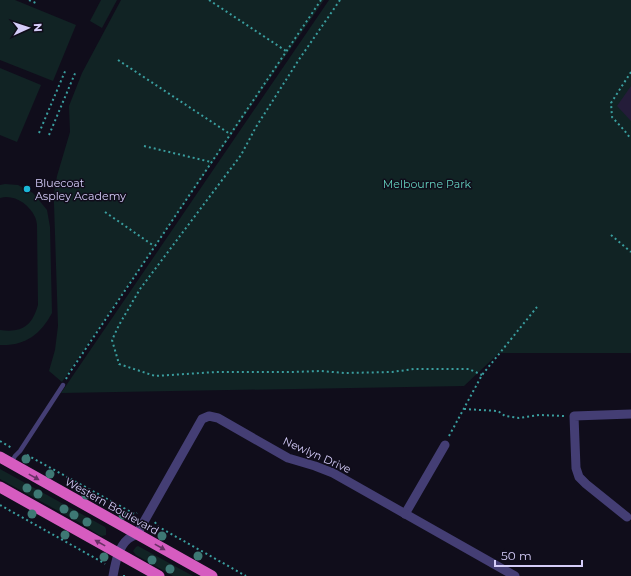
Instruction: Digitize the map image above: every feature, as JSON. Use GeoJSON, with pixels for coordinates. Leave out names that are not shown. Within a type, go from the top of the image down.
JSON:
{"type":"FeatureCollection","features":[{"type":"Feature","properties":{"kind":"highway","name":"Western Boulevard"},"geometry":{"type":"LineString","coordinates":[[0,457],[212,576]]}},
{"type":"Feature","properties":{"kind":"highway"},"geometry":{"type":"LineString","coordinates":[[0,487],[159,576]]}},
{"type":"Feature","properties":{"kind":"street"},"geometry":{"type":"LineString","coordinates":[[627,516],[579,477],[576,468],[574,416],[631,414]]}},
{"type":"Feature","properties":{"kind":"street","name":"Newlyn Drive"},"geometry":{"type":"LineString","coordinates":[[137,534],[202,419],[209,416],[218,418],[288,458],[332,473],[515,576]]}},
{"type":"Feature","properties":{"kind":"street"},"geometry":{"type":"LineString","coordinates":[[405,514],[445,445]]}},
{"type":"Feature","properties":{"kind":"street"},"geometry":{"type":"LineString","coordinates":[[114,574],[119,554],[127,540],[137,534]]}},
{"type":"Feature","properties":{"kind":"lane"},"geometry":{"type":"LineString","coordinates":[[11,463],[14,456],[20,451],[63,385]]}},
{"type":"Feature","properties":{"kind":"path"},"geometry":{"type":"LineString","coordinates":[[29,0],[38,4]]}},
{"type":"Feature","properties":{"kind":"path"},"geometry":{"type":"LineString","coordinates":[[209,0],[286,51]]}},
{"type":"Feature","properties":{"kind":"path"},"geometry":{"type":"LineString","coordinates":[[63,385],[68,374],[320,0]]}},
{"type":"Feature","properties":{"kind":"path"},"geometry":{"type":"LineString","coordinates":[[340,0],[298,61],[256,127],[241,156],[140,290],[119,325],[112,340],[118,364],[154,376],[216,372],[392,372],[414,369],[469,369],[482,375]]}},
{"type":"Feature","properties":{"kind":"path"},"geometry":{"type":"LineString","coordinates":[[118,60],[230,134]]}},
{"type":"Feature","properties":{"kind":"path"},"geometry":{"type":"LineString","coordinates":[[39,133],[66,69]]}},
{"type":"Feature","properties":{"kind":"path"},"geometry":{"type":"LineString","coordinates":[[49,135],[76,72]]}},
{"type":"Feature","properties":{"kind":"path"},"geometry":{"type":"LineString","coordinates":[[631,72],[611,103],[612,117],[631,139]]}},
{"type":"Feature","properties":{"kind":"path"},"geometry":{"type":"LineString","coordinates":[[144,146],[211,162]]}},
{"type":"Feature","properties":{"kind":"path"},"geometry":{"type":"LineString","coordinates":[[105,212],[154,246]]}},
{"type":"Feature","properties":{"kind":"path"},"geometry":{"type":"LineString","coordinates":[[611,235],[631,252]]}},
{"type":"Feature","properties":{"kind":"path"},"geometry":{"type":"LineString","coordinates":[[445,445],[482,375],[537,307]]}},
{"type":"Feature","properties":{"kind":"path"},"geometry":{"type":"LineString","coordinates":[[464,409],[498,411],[505,416],[520,418],[539,415],[574,416]]}},
{"type":"Feature","properties":{"kind":"path"},"geometry":{"type":"LineString","coordinates":[[32,457],[134,514],[139,512],[154,520],[157,526],[246,576]]}},
{"type":"Feature","properties":{"kind":"path"},"geometry":{"type":"LineString","coordinates":[[0,505],[102,562],[114,574],[128,576]]}},
{"type":"Feature","properties":{"kind":"green space"},"geometry":{"type":"Polygon","coordinates":[[[0,0],[15,0],[76,25],[53,81],[0,60],[0,0]]]}},
{"type":"Feature","properties":{"kind":"green space"},"geometry":{"type":"Polygon","coordinates":[[[101,0],[117,0],[102,28],[90,21],[101,0]]]}},
{"type":"Feature","properties":{"kind":"green space"},"geometry":{"type":"Polygon","coordinates":[[[121,0],[324,0],[62,382],[49,371],[55,350],[58,326],[54,194],[57,176],[70,132],[69,106],[82,73],[121,0]]]}},
{"type":"Feature","properties":{"kind":"green space","name":"Melbourne Park"},"geometry":{"type":"Polygon","coordinates":[[[329,0],[631,0],[631,353],[499,353],[464,386],[61,393],[329,0]]]}},
{"type":"Feature","properties":{"kind":"green space"},"geometry":{"type":"Polygon","coordinates":[[[0,68],[41,85],[17,142],[0,135],[0,68]]]}},
{"type":"Feature","properties":{"kind":"green space"},"geometry":{"type":"Polygon","coordinates":[[[0,185],[18,185],[33,193],[47,210],[50,227],[52,313],[37,333],[31,338],[17,344],[0,345],[0,330],[8,331],[20,329],[25,326],[33,318],[38,305],[36,220],[32,212],[25,204],[11,197],[0,198],[0,185]]]}},
{"type":"Feature","properties":{"kind":"green space"},"geometry":{"type":"Polygon","coordinates":[[[0,469],[105,527],[106,535],[99,535],[82,524],[0,479],[0,469]]]}},
{"type":"Feature","properties":{"kind":"green space"},"geometry":{"type":"Polygon","coordinates":[[[138,546],[193,576],[173,576],[136,555],[133,551],[138,546]]]}},
{"type":"Feature","properties":{"kind":"building"},"geometry":{"type":"Polygon","coordinates":[[[631,86],[631,121],[617,106],[631,86]]]}},
{"type":"Feature","properties":{"kind":"place","name":"Bluecoat Aspley Academy"},"geometry":{"type":"Point","coordinates":[27,189]}}]}
